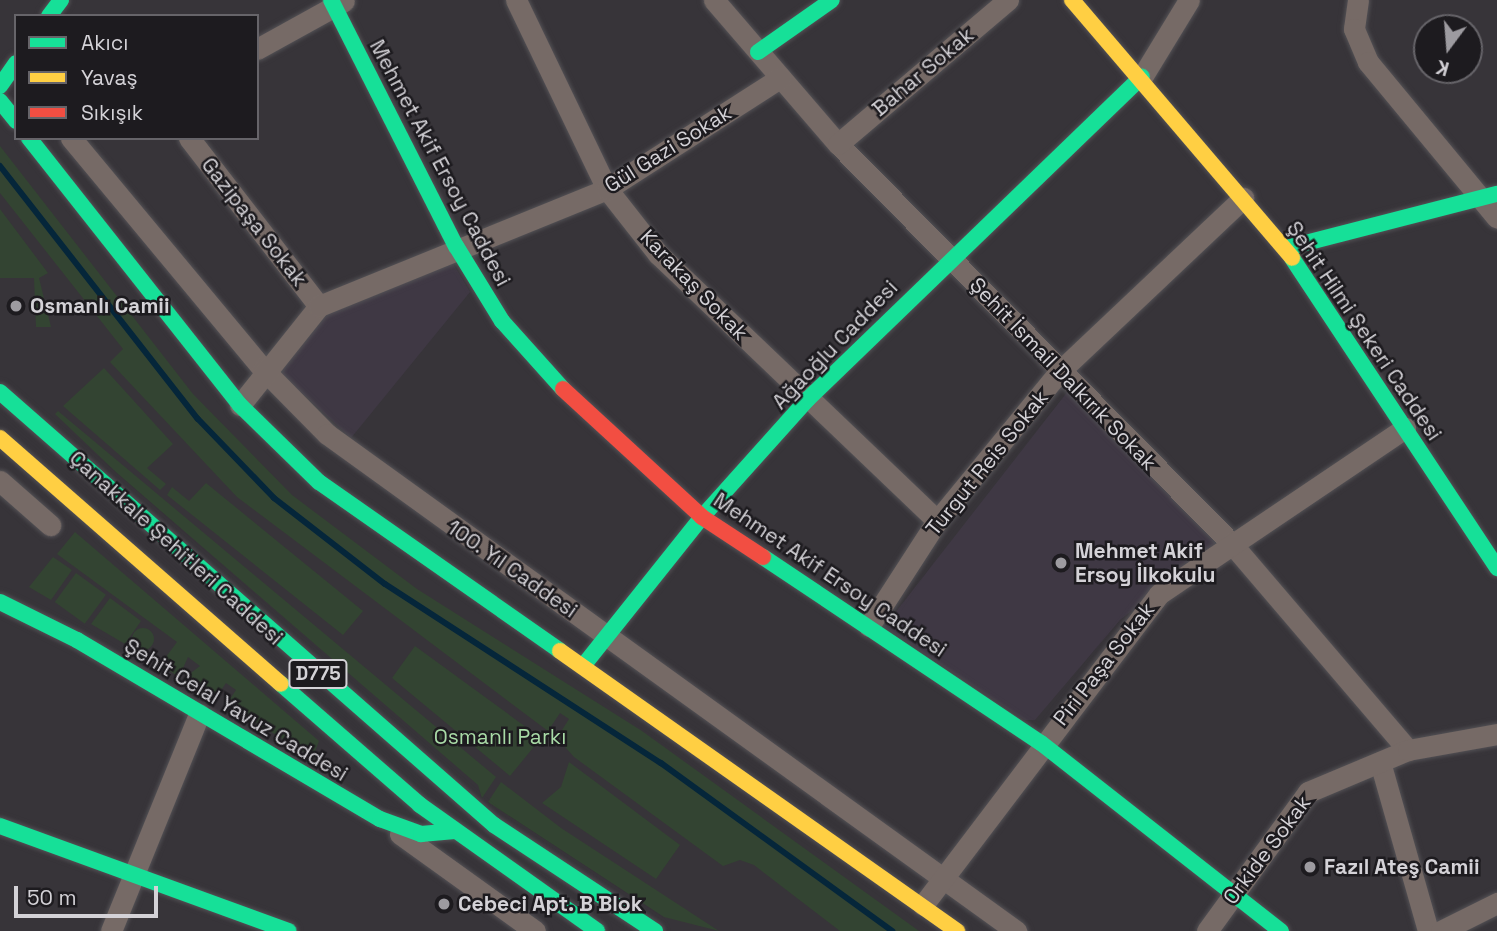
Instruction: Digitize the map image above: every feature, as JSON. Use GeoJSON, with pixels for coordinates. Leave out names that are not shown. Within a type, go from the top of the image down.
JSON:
{"type":"FeatureCollection","features":[{"type":"Feature","properties":{"kind":"street","name":"Karakaş Sokak"},"geometry":{"type":"LineString","coordinates":[[516,0],[607,189],[658,254],[937,521]]}},
{"type":"Feature","properties":{"kind":"street","name":"Şehit İsmail Dalkırık Sokak"},"geometry":{"type":"LineString","coordinates":[[714,0],[838,144],[1058,373],[1232,544],[1408,750]]}},
{"type":"Feature","properties":{"kind":"street"},"geometry":{"type":"LineString","coordinates":[[758,52],[832,0]]}},
{"type":"Feature","properties":{"kind":"street","name":"Bahar Sokak"},"geometry":{"type":"LineString","coordinates":[[838,144],[1007,0]]}},
{"type":"Feature","properties":{"kind":"street","name":"Şehit Hilmi Şekeri Caddesi"},"geometry":{"type":"LineString","coordinates":[[1072,0],[1143,77],[1286,248],[1497,568]]}},
{"type":"Feature","properties":{"kind":"street"},"geometry":{"type":"LineString","coordinates":[[1143,77],[1189,0]]}},
{"type":"Feature","properties":{"kind":"street"},"geometry":{"type":"LineString","coordinates":[[1358,0],[1354,29],[1368,62],[1490,196],[1497,218]]}},
{"type":"Feature","properties":{"kind":"street"},"geometry":{"type":"LineString","coordinates":[[259,48],[337,2]]}},
{"type":"Feature","properties":{"kind":"street","name":"Mehmet Akif Ersoy Caddesi"},"geometry":{"type":"LineString","coordinates":[[337,2],[456,246],[524,349],[702,517],[1041,743],[1281,931]]}},
{"type":"Feature","properties":{"kind":"street"},"geometry":{"type":"LineString","coordinates":[[0,86],[14,69]]}},
{"type":"Feature","properties":{"kind":"street","name":"Ağaoğlu Caddesi"},"geometry":{"type":"LineString","coordinates":[[583,666],[702,517],[808,399],[950,258],[1143,77]]}},
{"type":"Feature","properties":{"kind":"street","name":"Gül Gazi Sokak"},"geometry":{"type":"LineString","coordinates":[[240,405],[263,369],[319,306],[456,246],[607,189],[780,78]]}},
{"type":"Feature","properties":{"kind":"street"},"geometry":{"type":"LineString","coordinates":[[0,101],[14,118]]}},
{"type":"Feature","properties":{"kind":"street","name":"100. Yıl Caddesi"},"geometry":{"type":"LineString","coordinates":[[31,140],[240,405],[359,513],[583,666],[957,931]]}},
{"type":"Feature","properties":{"kind":"street","name":"100. Yıl Caddesi"},"geometry":{"type":"LineString","coordinates":[[73,140],[263,369],[350,452],[1016,931]]}},
{"type":"Feature","properties":{"kind":"street","name":"Gazipaşa Sokak"},"geometry":{"type":"LineString","coordinates":[[191,140],[319,306]]}},
{"type":"Feature","properties":{"kind":"street"},"geometry":{"type":"LineString","coordinates":[[1286,248],[1490,196]]}},
{"type":"Feature","properties":{"kind":"street","name":"Turgut Reis Sokak"},"geometry":{"type":"LineString","coordinates":[[869,626],[937,521],[1058,373],[1243,198]]}},
{"type":"Feature","properties":{"kind":"street","name":"Çanakkale Şehitleri Caddesi"},"geometry":{"type":"LineString","coordinates":[[0,392],[495,825],[655,931]]}},
{"type":"Feature","properties":{"kind":"street","name":"Piri Paşa Sokak"},"geometry":{"type":"LineString","coordinates":[[923,905],[1041,743],[1159,594],[1405,429]]}},
{"type":"Feature","properties":{"kind":"street","name":"Çanakkale Şehitleri Caddesi"},"geometry":{"type":"LineString","coordinates":[[0,438],[321,723],[456,831],[597,931]]}},
{"type":"Feature","properties":{"kind":"street"},"geometry":{"type":"LineString","coordinates":[[0,481],[50,525]]}},
{"type":"Feature","properties":{"kind":"street","name":"Şehit Celal Yavuz Caddesi"},"geometry":{"type":"LineString","coordinates":[[0,602],[380,820],[421,834],[456,831]]}},
{"type":"Feature","properties":{"kind":"street"},"geometry":{"type":"LineString","coordinates":[[111,931],[137,875],[199,714]]}},
{"type":"Feature","properties":{"kind":"street","name":"Orkide Sokak"},"geometry":{"type":"LineString","coordinates":[[1207,931],[1308,792],[1408,750],[1497,734]]}},
{"type":"Feature","properties":{"kind":"street"},"geometry":{"type":"LineString","coordinates":[[1380,762],[1428,931]]}},
{"type":"Feature","properties":{"kind":"street"},"geometry":{"type":"LineString","coordinates":[[380,820],[535,931]]}},
{"type":"Feature","properties":{"kind":"street"},"geometry":{"type":"LineString","coordinates":[[481,849],[495,825]]}},
{"type":"Feature","properties":{"kind":"street"},"geometry":{"type":"LineString","coordinates":[[0,826],[289,931]]}},
{"type":"Feature","properties":{"kind":"street"},"geometry":{"type":"LineString","coordinates":[[1441,931],[1497,903]]}},
{"type":"Feature","properties":{"kind":"shaded area"},"geometry":{"type":"Polygon","coordinates":[[[449,257],[470,292],[351,438],[278,371],[330,309],[449,257]]]}},
{"type":"Feature","properties":{"kind":"shaded area","name":"Mehmet Akif Ersoy İlkokulu"},"geometry":{"type":"Polygon","coordinates":[[[1068,391],[1218,542],[1120,620],[1035,720],[1025,720],[884,627],[1068,391]]]}},
{"type":"Feature","properties":{"kind":"green space"},"geometry":{"type":"Polygon","coordinates":[[[0,146],[193,394],[292,495],[417,589],[642,731],[919,931],[840,931],[754,865],[740,860],[723,866],[574,757],[557,738],[569,719],[560,713],[548,731],[237,497],[110,362],[123,349],[0,193],[0,146]]]}},
{"type":"Feature","properties":{"kind":"green space"},"geometry":{"type":"Polygon","coordinates":[[[0,209],[48,273],[39,278],[51,327],[36,327],[34,278],[0,278],[0,209]]]}},
{"type":"Feature","properties":{"kind":"green space"},"geometry":{"type":"Polygon","coordinates":[[[104,368],[173,444],[147,468],[166,484],[160,490],[63,406],[104,368]]]}},
{"type":"Feature","properties":{"kind":"green space","name":"Osmanlı Parkı"},"geometry":{"type":"Polygon","coordinates":[[[58,411],[496,777],[482,798],[478,785],[117,473],[55,414],[58,411]]]}},
{"type":"Feature","properties":{"kind":"green space"},"geometry":{"type":"Polygon","coordinates":[[[206,483],[363,611],[343,635],[167,495],[172,487],[189,501],[206,483]]]}},
{"type":"Feature","properties":{"kind":"green space"},"geometry":{"type":"Polygon","coordinates":[[[75,532],[319,741],[313,757],[226,705],[236,690],[226,683],[215,699],[183,679],[200,666],[188,657],[179,677],[160,665],[177,642],[57,554],[75,532]]]}},
{"type":"Feature","properties":{"kind":"green space"},"geometry":{"type":"Polygon","coordinates":[[[53,557],[72,570],[51,600],[29,587],[53,557]]]}},
{"type":"Feature","properties":{"kind":"green space"},"geometry":{"type":"Polygon","coordinates":[[[76,573],[106,595],[85,624],[55,602],[76,573]]]}},
{"type":"Feature","properties":{"kind":"green space"},"geometry":{"type":"Polygon","coordinates":[[[110,598],[141,621],[125,644],[91,624],[110,598]]]}},
{"type":"Feature","properties":{"kind":"green space"},"geometry":{"type":"Polygon","coordinates":[[[143,628],[151,631],[154,639],[151,647],[143,650],[135,647],[132,639],[135,631],[143,628]]]}},
{"type":"Feature","properties":{"kind":"green space","name":"Osmanlı Parkı"},"geometry":{"type":"Polygon","coordinates":[[[415,646],[541,738],[510,776],[392,678],[415,646]]]}},
{"type":"Feature","properties":{"kind":"green space","name":"Osmanlı Parkı"},"geometry":{"type":"Polygon","coordinates":[[[569,762],[680,845],[656,879],[542,803],[561,787],[569,762]]]}},
{"type":"Feature","properties":{"kind":"green space","name":"Osmanlı Parkı"},"geometry":{"type":"Polygon","coordinates":[[[501,782],[561,828],[719,931],[664,917],[488,802],[501,782]]]}},
{"type":"Feature","properties":{"kind":"waterway"},"geometry":{"type":"LineString","coordinates":[[0,166],[198,419],[274,498],[385,584],[661,763],[892,931]]}},
{"type":"Feature","properties":{"kind":"traffic: fast"},"geometry":{"type":"LineString","coordinates":[[50,14],[61,0]]}},
{"type":"Feature","properties":{"kind":"traffic: fast"},"geometry":{"type":"LineString","coordinates":[[331,0],[456,246],[502,321],[563,389]]}},
{"type":"Feature","properties":{"kind":"traffic: fast"},"geometry":{"type":"LineString","coordinates":[[758,52],[832,0]]}},
{"type":"Feature","properties":{"kind":"traffic: fast"},"geometry":{"type":"LineString","coordinates":[[0,86],[14,66]]}},
{"type":"Feature","properties":{"kind":"traffic: fast"},"geometry":{"type":"LineString","coordinates":[[583,666],[702,517],[808,399],[1142,77]]}},
{"type":"Feature","properties":{"kind":"traffic: fast"},"geometry":{"type":"LineString","coordinates":[[0,101],[14,118]]}},
{"type":"Feature","properties":{"kind":"traffic: fast"},"geometry":{"type":"LineString","coordinates":[[31,140],[240,405],[319,482],[560,651]]}},
{"type":"Feature","properties":{"kind":"traffic: fast"},"geometry":{"type":"LineString","coordinates":[[1286,248],[1497,194]]}},
{"type":"Feature","properties":{"kind":"traffic: fast"},"geometry":{"type":"LineString","coordinates":[[1292,258],[1497,568]]}},
{"type":"Feature","properties":{"kind":"traffic: fast"},"geometry":{"type":"LineString","coordinates":[[0,392],[494,825],[655,931]]}},
{"type":"Feature","properties":{"kind":"traffic: fast"},"geometry":{"type":"LineString","coordinates":[[763,557],[1041,743],[1281,931]]}},
{"type":"Feature","properties":{"kind":"traffic: fast"},"geometry":{"type":"LineString","coordinates":[[0,602],[77,640],[380,819],[421,834],[455,831]]}},
{"type":"Feature","properties":{"kind":"traffic: fast"},"geometry":{"type":"LineString","coordinates":[[281,684],[420,805],[597,931]]}},
{"type":"Feature","properties":{"kind":"traffic: fast"},"geometry":{"type":"LineString","coordinates":[[0,826],[289,931]]}},
{"type":"Feature","properties":{"kind":"traffic: slow"},"geometry":{"type":"LineString","coordinates":[[1072,0],[1292,258]]}},
{"type":"Feature","properties":{"kind":"traffic: slow"},"geometry":{"type":"LineString","coordinates":[[0,438],[281,684]]}},
{"type":"Feature","properties":{"kind":"traffic: slow"},"geometry":{"type":"LineString","coordinates":[[560,651],[957,931]]}},
{"type":"Feature","properties":{"kind":"traffic: jam"},"geometry":{"type":"LineString","coordinates":[[563,389],[702,517],[763,557]]}},
{"type":"Feature","properties":{"kind":"place","name":"Osmanlı Camii"},"geometry":{"type":"Point","coordinates":[16,306]}},
{"type":"Feature","properties":{"kind":"place","name":"Mehmet Akif Ersoy İlkokulu"},"geometry":{"type":"Point","coordinates":[1061,563]}},
{"type":"Feature","properties":{"kind":"place","name":"Fazıl Ateş Camii"},"geometry":{"type":"Point","coordinates":[1310,867]}},
{"type":"Feature","properties":{"kind":"place","name":"Cebeci Apt. B Blok"},"geometry":{"type":"Point","coordinates":[444,904]}}]}
